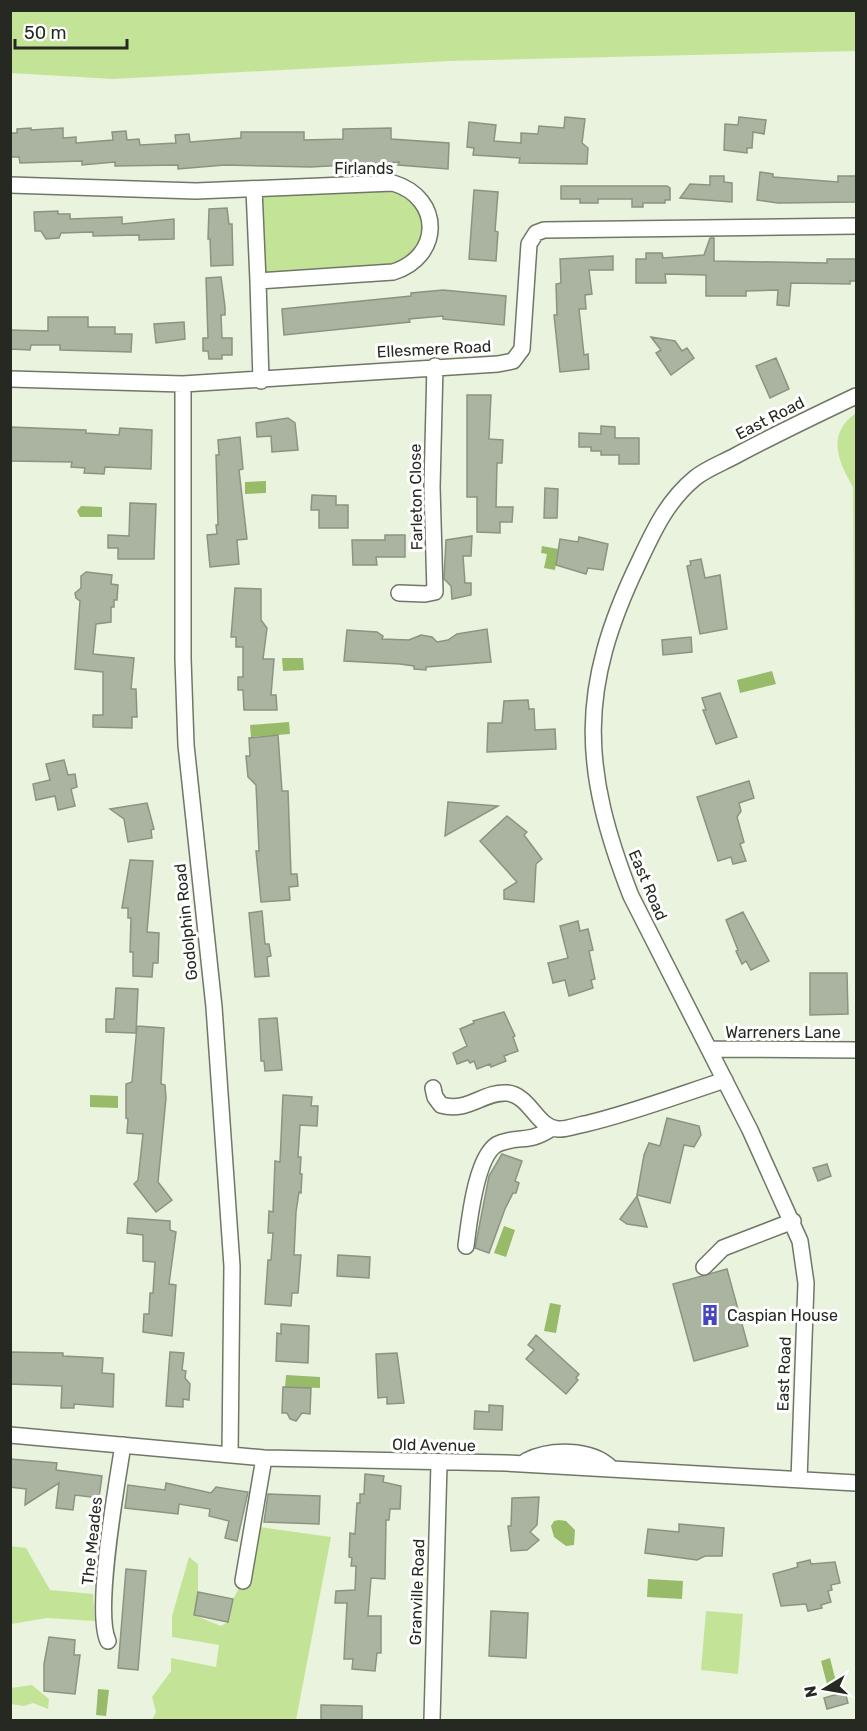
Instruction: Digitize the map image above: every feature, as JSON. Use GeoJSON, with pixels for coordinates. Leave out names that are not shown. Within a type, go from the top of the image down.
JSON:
{"type":"FeatureCollection","features":[{"type":"Feature","properties":{"kind":"street","name":"Firlands"},"geometry":{"type":"LineString","coordinates":[[10,184],[196,191],[393,183],[411,190],[426,207],[430,221],[429,240],[424,253],[405,268],[393,272],[258,281]]}},
{"type":"Feature","properties":{"kind":"street"},"geometry":{"type":"LineString","coordinates":[[254,189],[261,381]]}},
{"type":"Feature","properties":{"kind":"street","name":"Ellesmere Road"},"geometry":{"type":"LineString","coordinates":[[10,380],[183,384],[261,381],[435,366],[498,364],[513,361],[522,349],[529,244],[536,233],[631,228],[856,226]]}},
{"type":"Feature","properties":{"kind":"street","name":"Farleton Close"},"geometry":{"type":"LineString","coordinates":[[399,593],[435,592],[432,488],[435,366]]}},
{"type":"Feature","properties":{"kind":"street","name":"Godolphin Road"},"geometry":{"type":"LineString","coordinates":[[183,384],[183,658],[186,756],[214,1007],[232,1266],[230,1455]]}},
{"type":"Feature","properties":{"kind":"street","name":"East Road"},"geometry":{"type":"LineString","coordinates":[[799,1480],[806,1283],[800,1241],[793,1221],[725,1080],[631,896],[605,823],[594,771],[592,734],[600,663],[613,621],[664,510],[696,478],[765,440],[856,396]]}},
{"type":"Feature","properties":{"kind":"street","name":"Warreners Lane"},"geometry":{"type":"LineString","coordinates":[[710,1050],[856,1050]]}},
{"type":"Feature","properties":{"kind":"street"},"geometry":{"type":"LineString","coordinates":[[433,1088],[435,1097],[441,1105],[457,1108],[505,1093],[514,1095],[529,1106],[547,1126],[559,1129],[603,1120],[725,1080]]}},
{"type":"Feature","properties":{"kind":"street"},"geometry":{"type":"LineString","coordinates":[[466,1246],[473,1196],[489,1150],[502,1142],[537,1138],[552,1128]]}},
{"type":"Feature","properties":{"kind":"street"},"geometry":{"type":"LineString","coordinates":[[704,1267],[723,1248],[793,1221]]}},
{"type":"Feature","properties":{"kind":"street","name":"Old Avenue"},"geometry":{"type":"LineString","coordinates":[[10,1436],[264,1458],[439,1464],[521,1464],[856,1483]]}},
{"type":"Feature","properties":{"kind":"street","name":"The Meades"},"geometry":{"type":"LineString","coordinates":[[108,1641],[104,1625],[105,1585],[123,1445]]}},
{"type":"Feature","properties":{"kind":"street"},"geometry":{"type":"LineString","coordinates":[[243,1581],[264,1458]]}},
{"type":"Feature","properties":{"kind":"street","name":"Granville Road"},"geometry":{"type":"LineString","coordinates":[[432,1720],[439,1464]]}},
{"type":"Feature","properties":{"kind":"shaded area"},"geometry":{"type":"Polygon","coordinates":[[[856,10],[856,51],[450,61],[113,79],[11,73],[11,11],[856,10]]]}},
{"type":"Feature","properties":{"kind":"shaded area"},"geometry":{"type":"Polygon","coordinates":[[[403,186],[430,221],[414,263],[258,281],[254,189],[403,186]]]}},
{"type":"Feature","properties":{"kind":"shaded area"},"geometry":{"type":"Polygon","coordinates":[[[856,413],[856,944],[853,487],[839,457],[838,438],[841,429],[856,413]]]}},
{"type":"Feature","properties":{"kind":"shaded area"},"geometry":{"type":"Polygon","coordinates":[[[266,481],[266,493],[245,494],[245,482],[266,481]]]}},
{"type":"Feature","properties":{"kind":"shaded area"},"geometry":{"type":"Polygon","coordinates":[[[81,506],[102,507],[102,517],[80,517],[77,511],[81,506]]]}},
{"type":"Feature","properties":{"kind":"shaded area"},"geometry":{"type":"Polygon","coordinates":[[[542,546],[558,549],[555,570],[544,568],[547,554],[541,553],[542,546]]]}},
{"type":"Feature","properties":{"kind":"shaded area"},"geometry":{"type":"Polygon","coordinates":[[[282,658],[303,658],[304,670],[283,671],[282,658]]]}},
{"type":"Feature","properties":{"kind":"shaded area"},"geometry":{"type":"Polygon","coordinates":[[[772,671],[776,684],[740,693],[737,680],[772,671]]]}},
{"type":"Feature","properties":{"kind":"shaded area"},"geometry":{"type":"Polygon","coordinates":[[[289,722],[290,734],[251,737],[250,725],[289,722]]]}},
{"type":"Feature","properties":{"kind":"shaded area"},"geometry":{"type":"Polygon","coordinates":[[[90,1095],[118,1096],[118,1108],[90,1107],[90,1095]]]}},
{"type":"Feature","properties":{"kind":"shaded area"},"geometry":{"type":"Polygon","coordinates":[[[504,1226],[515,1230],[506,1257],[494,1253],[504,1226]]]}},
{"type":"Feature","properties":{"kind":"shaded area"},"geometry":{"type":"Polygon","coordinates":[[[550,1303],[561,1305],[556,1333],[544,1331],[550,1303]]]}},
{"type":"Feature","properties":{"kind":"shaded area"},"geometry":{"type":"Polygon","coordinates":[[[286,1375],[320,1377],[320,1388],[285,1387],[286,1375]]]}},
{"type":"Feature","properties":{"kind":"shaded area"},"geometry":{"type":"Polygon","coordinates":[[[554,1521],[566,1521],[575,1530],[574,1545],[566,1546],[554,1537],[551,1526],[554,1521]]]}},
{"type":"Feature","properties":{"kind":"shaded area"},"geometry":{"type":"Polygon","coordinates":[[[252,1526],[331,1537],[296,1720],[152,1720],[156,1712],[152,1697],[171,1671],[171,1658],[216,1667],[219,1645],[172,1637],[172,1616],[189,1557],[198,1564],[198,1592],[194,1615],[221,1626],[228,1622],[233,1599],[243,1581],[252,1526]]]}},
{"type":"Feature","properties":{"kind":"shaded area"},"geometry":{"type":"Polygon","coordinates":[[[10,1546],[26,1548],[50,1590],[93,1594],[95,1621],[47,1618],[11,1624],[10,1546]]]}},
{"type":"Feature","properties":{"kind":"shaded area"},"geometry":{"type":"Polygon","coordinates":[[[648,1579],[683,1581],[682,1599],[647,1597],[648,1579]]]}},
{"type":"Feature","properties":{"kind":"shaded area"},"geometry":{"type":"Polygon","coordinates":[[[706,1611],[743,1614],[738,1674],[701,1670],[706,1611]]]}},
{"type":"Feature","properties":{"kind":"shaded area"},"geometry":{"type":"Polygon","coordinates":[[[830,1658],[838,1690],[829,1692],[821,1661],[830,1658]]]}},
{"type":"Feature","properties":{"kind":"shaded area"},"geometry":{"type":"Polygon","coordinates":[[[32,1685],[49,1699],[48,1709],[33,1703],[24,1706],[11,1704],[11,1688],[32,1685]]]}},
{"type":"Feature","properties":{"kind":"shaded area"},"geometry":{"type":"Polygon","coordinates":[[[98,1689],[109,1690],[106,1716],[96,1715],[98,1689]]]}},
{"type":"Feature","properties":{"kind":"building"},"geometry":{"type":"Polygon","coordinates":[[[565,117],[585,119],[582,143],[588,148],[587,164],[519,163],[520,158],[473,155],[474,148],[467,147],[469,122],[496,125],[494,141],[521,143],[521,133],[538,134],[539,126],[564,128],[565,117]]]}},
{"type":"Feature","properties":{"kind":"building"},"geometry":{"type":"Polygon","coordinates":[[[739,117],[766,120],[764,134],[753,132],[752,148],[747,148],[747,153],[724,150],[725,124],[738,125],[739,117]]]}},
{"type":"Feature","properties":{"kind":"building"},"geometry":{"type":"Polygon","coordinates":[[[31,128],[31,130],[63,128],[63,138],[76,137],[76,143],[113,140],[112,132],[126,131],[127,140],[139,139],[140,145],[176,143],[175,135],[189,134],[190,142],[241,138],[241,132],[304,132],[304,140],[343,139],[343,129],[391,128],[391,139],[449,143],[448,169],[398,165],[399,162],[311,167],[225,165],[178,169],[178,165],[115,166],[115,162],[82,165],[82,161],[20,163],[19,157],[10,157],[10,133],[17,133],[17,129],[31,128]]]}},
{"type":"Feature","properties":{"kind":"building"},"geometry":{"type":"Polygon","coordinates":[[[760,172],[773,174],[773,177],[838,182],[838,176],[856,176],[856,202],[778,203],[757,200],[760,172]]]}},
{"type":"Feature","properties":{"kind":"building"},"geometry":{"type":"Polygon","coordinates":[[[710,176],[724,176],[724,182],[732,183],[732,202],[680,198],[690,184],[710,185],[710,176]]]}},
{"type":"Feature","properties":{"kind":"building"},"geometry":{"type":"Polygon","coordinates":[[[561,186],[667,186],[670,188],[670,200],[665,200],[665,203],[643,203],[643,207],[632,207],[632,199],[598,199],[598,203],[580,203],[580,199],[561,199],[561,186]]]}},
{"type":"Feature","properties":{"kind":"building"},"geometry":{"type":"Polygon","coordinates":[[[474,190],[498,192],[495,231],[498,232],[496,261],[469,259],[474,190]]]}},
{"type":"Feature","properties":{"kind":"building"},"geometry":{"type":"Polygon","coordinates":[[[227,208],[229,224],[232,224],[233,265],[211,266],[210,239],[208,239],[209,209],[227,208]]]}},
{"type":"Feature","properties":{"kind":"building"},"geometry":{"type":"Polygon","coordinates":[[[58,211],[58,214],[70,214],[70,219],[122,217],[122,224],[174,219],[174,239],[139,240],[139,235],[93,236],[93,232],[61,233],[59,238],[46,239],[41,231],[35,231],[34,212],[58,211]]]}},
{"type":"Feature","properties":{"kind":"building"},"geometry":{"type":"Polygon","coordinates":[[[710,238],[714,238],[714,261],[827,263],[827,259],[856,259],[856,281],[850,281],[850,284],[791,283],[789,306],[777,305],[778,290],[746,291],[746,296],[706,296],[706,275],[665,274],[666,283],[636,283],[636,259],[646,259],[646,253],[662,253],[663,258],[704,255],[710,238]]]}},
{"type":"Feature","properties":{"kind":"building"},"geometry":{"type":"Polygon","coordinates":[[[613,256],[613,270],[589,270],[592,294],[585,295],[586,309],[579,309],[584,355],[588,354],[589,369],[560,372],[554,315],[557,315],[556,284],[561,283],[560,259],[613,256]]]}},
{"type":"Feature","properties":{"kind":"building"},"geometry":{"type":"Polygon","coordinates":[[[221,277],[225,307],[225,315],[221,315],[222,338],[232,338],[232,355],[222,355],[222,359],[209,359],[208,351],[203,351],[203,338],[208,338],[206,278],[221,277]]]}},
{"type":"Feature","properties":{"kind":"building"},"geometry":{"type":"Polygon","coordinates":[[[443,290],[506,296],[504,325],[443,319],[443,316],[409,319],[410,322],[284,335],[282,309],[411,296],[411,293],[443,290]]]}},
{"type":"Feature","properties":{"kind":"building"},"geometry":{"type":"Polygon","coordinates":[[[48,317],[88,317],[88,327],[115,327],[115,334],[132,334],[131,352],[60,350],[60,345],[31,345],[30,350],[10,349],[10,330],[48,331],[48,317]]]}},
{"type":"Feature","properties":{"kind":"building"},"geometry":{"type":"Polygon","coordinates":[[[184,322],[185,339],[156,343],[154,324],[184,322]]]}},
{"type":"Feature","properties":{"kind":"building"},"geometry":{"type":"Polygon","coordinates":[[[651,337],[675,341],[682,351],[687,348],[694,358],[671,375],[656,353],[661,350],[651,337]]]}},
{"type":"Feature","properties":{"kind":"building"},"geometry":{"type":"Polygon","coordinates":[[[776,358],[789,389],[770,398],[756,366],[776,358]]]}},
{"type":"Feature","properties":{"kind":"building"},"geometry":{"type":"Polygon","coordinates":[[[467,395],[491,395],[489,439],[503,440],[502,463],[497,463],[496,507],[513,507],[512,522],[500,522],[500,533],[477,532],[477,497],[467,497],[467,395]]]}},
{"type":"Feature","properties":{"kind":"building"},"geometry":{"type":"Polygon","coordinates":[[[288,418],[295,423],[298,450],[272,452],[271,436],[257,437],[256,423],[288,418]]]}},
{"type":"Feature","properties":{"kind":"building"},"geometry":{"type":"Polygon","coordinates":[[[601,426],[615,427],[615,438],[639,438],[639,464],[619,464],[619,455],[601,455],[601,451],[591,451],[591,447],[579,447],[579,433],[601,434],[601,426]]]}},
{"type":"Feature","properties":{"kind":"building"},"geometry":{"type":"Polygon","coordinates":[[[10,427],[86,430],[86,433],[119,435],[120,428],[152,430],[151,469],[105,467],[104,474],[84,473],[85,468],[71,467],[72,462],[10,461],[10,427]]]}},
{"type":"Feature","properties":{"kind":"building"},"geometry":{"type":"Polygon","coordinates":[[[240,437],[243,469],[239,470],[247,539],[237,540],[239,564],[210,567],[207,535],[217,534],[216,525],[218,525],[216,455],[219,455],[218,440],[240,437]]]}},
{"type":"Feature","properties":{"kind":"building"},"geometry":{"type":"Polygon","coordinates":[[[545,488],[558,489],[557,518],[544,518],[545,488]]]}},
{"type":"Feature","properties":{"kind":"building"},"geometry":{"type":"Polygon","coordinates":[[[312,495],[336,496],[336,505],[348,505],[348,528],[319,528],[319,510],[311,510],[312,495]]]}},
{"type":"Feature","properties":{"kind":"building"},"geometry":{"type":"Polygon","coordinates":[[[130,503],[156,504],[154,559],[118,559],[118,548],[108,548],[108,535],[129,536],[130,503]]]}},
{"type":"Feature","properties":{"kind":"building"},"geometry":{"type":"Polygon","coordinates":[[[385,535],[405,535],[405,557],[376,557],[377,565],[353,565],[352,540],[385,540],[385,535]]]}},
{"type":"Feature","properties":{"kind":"building"},"geometry":{"type":"Polygon","coordinates":[[[472,536],[471,556],[463,556],[465,583],[471,583],[471,595],[452,599],[451,586],[444,579],[446,540],[472,536]]]}},
{"type":"Feature","properties":{"kind":"building"},"geometry":{"type":"Polygon","coordinates":[[[579,537],[608,544],[603,570],[588,568],[586,574],[556,565],[560,539],[578,542],[579,537]]]}},
{"type":"Feature","properties":{"kind":"building"},"geometry":{"type":"Polygon","coordinates":[[[701,559],[705,578],[720,575],[727,629],[700,634],[687,566],[691,565],[690,561],[701,559]]]}},
{"type":"Feature","properties":{"kind":"building"},"geometry":{"type":"Polygon","coordinates":[[[86,572],[112,575],[111,584],[118,585],[117,600],[114,600],[114,607],[111,607],[111,622],[96,624],[93,654],[134,658],[131,689],[136,689],[137,717],[132,717],[132,728],[93,727],[93,715],[103,715],[103,672],[75,669],[80,601],[76,598],[75,593],[81,588],[81,576],[86,572]]]}},
{"type":"Feature","properties":{"kind":"building"},"geometry":{"type":"Polygon","coordinates":[[[235,588],[261,589],[261,620],[267,628],[263,659],[274,659],[271,695],[276,695],[277,710],[244,710],[243,690],[238,690],[238,677],[243,677],[243,647],[236,647],[236,637],[231,637],[235,588]]]}},
{"type":"Feature","properties":{"kind":"building"},"geometry":{"type":"Polygon","coordinates":[[[487,629],[491,662],[426,667],[426,670],[400,664],[344,661],[347,630],[377,632],[383,636],[382,639],[409,640],[421,635],[432,637],[437,642],[448,640],[457,634],[487,629]]]}},
{"type":"Feature","properties":{"kind":"building"},"geometry":{"type":"Polygon","coordinates":[[[691,637],[692,652],[663,655],[662,640],[691,637]]]}},
{"type":"Feature","properties":{"kind":"building"},"geometry":{"type":"Polygon","coordinates":[[[720,693],[737,737],[716,744],[703,710],[706,710],[702,698],[720,693]]]}},
{"type":"Feature","properties":{"kind":"building"},"geometry":{"type":"Polygon","coordinates":[[[528,700],[529,709],[534,709],[535,730],[555,729],[556,749],[487,752],[488,723],[502,723],[504,701],[528,700]]]}},
{"type":"Feature","properties":{"kind":"building"},"geometry":{"type":"Polygon","coordinates":[[[278,735],[282,791],[288,791],[291,874],[297,874],[298,886],[289,887],[290,900],[261,902],[256,851],[259,851],[256,785],[248,777],[246,756],[250,756],[249,738],[278,735]]]}},
{"type":"Feature","properties":{"kind":"building"},"geometry":{"type":"Polygon","coordinates":[[[64,760],[68,775],[75,774],[77,787],[71,789],[75,806],[58,810],[55,796],[36,800],[33,784],[50,780],[46,764],[64,760]]]}},
{"type":"Feature","properties":{"kind":"building"},"geometry":{"type":"Polygon","coordinates":[[[749,781],[754,798],[739,803],[741,811],[737,817],[744,842],[740,844],[746,861],[733,864],[731,857],[718,861],[697,797],[749,781]]]}},
{"type":"Feature","properties":{"kind":"building"},"geometry":{"type":"Polygon","coordinates":[[[448,802],[498,806],[445,836],[448,802]]]}},
{"type":"Feature","properties":{"kind":"building"},"geometry":{"type":"Polygon","coordinates":[[[147,803],[154,829],[151,830],[152,838],[128,842],[124,819],[110,809],[147,803]]]}},
{"type":"Feature","properties":{"kind":"building"},"geometry":{"type":"Polygon","coordinates":[[[507,816],[527,832],[524,835],[542,859],[536,864],[534,902],[504,899],[504,890],[517,882],[480,841],[507,816]]]}},
{"type":"Feature","properties":{"kind":"building"},"geometry":{"type":"Polygon","coordinates":[[[130,860],[153,861],[147,932],[159,933],[158,963],[153,963],[152,977],[133,976],[133,952],[130,952],[131,918],[128,918],[128,908],[122,908],[130,860]]]}},
{"type":"Feature","properties":{"kind":"building"},"geometry":{"type":"Polygon","coordinates":[[[262,911],[265,944],[269,944],[271,956],[267,957],[269,976],[255,977],[249,913],[262,911]]]}},
{"type":"Feature","properties":{"kind":"building"},"geometry":{"type":"Polygon","coordinates":[[[743,912],[769,961],[751,970],[746,961],[742,964],[726,920],[743,912]]]}},
{"type":"Feature","properties":{"kind":"building"},"geometry":{"type":"Polygon","coordinates":[[[578,921],[580,931],[588,929],[593,950],[589,951],[595,979],[591,980],[593,988],[569,996],[565,980],[553,983],[548,963],[568,958],[560,926],[578,921]]]}},
{"type":"Feature","properties":{"kind":"building"},"geometry":{"type":"Polygon","coordinates":[[[810,973],[847,973],[848,1014],[810,1015],[810,973]]]}},
{"type":"Feature","properties":{"kind":"building"},"geometry":{"type":"Polygon","coordinates":[[[116,988],[138,989],[136,1033],[106,1032],[106,1019],[114,1019],[116,988]]]}},
{"type":"Feature","properties":{"kind":"building"},"geometry":{"type":"Polygon","coordinates":[[[504,1012],[515,1036],[513,1037],[518,1051],[504,1056],[506,1061],[491,1067],[490,1064],[477,1069],[474,1061],[470,1063],[468,1060],[457,1064],[453,1053],[467,1046],[460,1029],[474,1023],[473,1021],[504,1012]]]}},
{"type":"Feature","properties":{"kind":"building"},"geometry":{"type":"Polygon","coordinates":[[[277,1018],[282,1070],[265,1071],[264,1061],[261,1061],[259,1019],[277,1018]]]}},
{"type":"Feature","properties":{"kind":"building"},"geometry":{"type":"Polygon","coordinates":[[[137,1026],[164,1028],[161,1084],[165,1085],[166,1098],[158,1182],[172,1200],[156,1212],[134,1184],[138,1180],[143,1134],[127,1133],[126,1084],[132,1082],[137,1026]]]}},
{"type":"Feature","properties":{"kind":"building"},"geometry":{"type":"Polygon","coordinates":[[[283,1095],[312,1097],[311,1106],[318,1106],[317,1126],[300,1125],[298,1157],[301,1157],[300,1174],[302,1174],[301,1193],[299,1192],[296,1212],[294,1255],[301,1255],[298,1293],[292,1293],[291,1306],[265,1304],[268,1260],[271,1260],[273,1233],[268,1233],[269,1211],[273,1212],[275,1161],[280,1162],[283,1095]]]}},
{"type":"Feature","properties":{"kind":"building"},"geometry":{"type":"Polygon","coordinates":[[[667,1118],[699,1126],[701,1135],[694,1147],[684,1145],[670,1203],[637,1195],[644,1155],[649,1143],[660,1146],[667,1118]]]}},
{"type":"Feature","properties":{"kind":"building"},"geometry":{"type":"Polygon","coordinates":[[[502,1154],[522,1161],[515,1181],[519,1183],[516,1193],[513,1193],[505,1209],[489,1253],[475,1248],[489,1176],[502,1154]]]}},
{"type":"Feature","properties":{"kind":"building"},"geometry":{"type":"Polygon","coordinates":[[[827,1164],[831,1176],[818,1181],[813,1168],[827,1164]]]}},
{"type":"Feature","properties":{"kind":"building"},"geometry":{"type":"Polygon","coordinates":[[[637,1196],[647,1227],[627,1224],[620,1219],[637,1196]]]}},
{"type":"Feature","properties":{"kind":"building"},"geometry":{"type":"Polygon","coordinates":[[[128,1218],[170,1221],[170,1230],[176,1232],[169,1284],[176,1285],[172,1336],[143,1332],[144,1314],[149,1314],[150,1293],[153,1293],[155,1262],[143,1261],[143,1235],[127,1233],[128,1218]]]}},
{"type":"Feature","properties":{"kind":"building"},"geometry":{"type":"Polygon","coordinates":[[[338,1255],[370,1257],[369,1278],[337,1276],[338,1255]]]}},
{"type":"Feature","properties":{"kind":"building","name":"Caspian House"},"geometry":{"type":"Polygon","coordinates":[[[727,1269],[748,1346],[694,1361],[673,1284],[727,1269]]]}},
{"type":"Feature","properties":{"kind":"building"},"geometry":{"type":"Polygon","coordinates":[[[281,1324],[309,1326],[308,1363],[276,1361],[277,1333],[281,1334],[281,1324]]]}},
{"type":"Feature","properties":{"kind":"building"},"geometry":{"type":"Polygon","coordinates":[[[536,1335],[579,1374],[576,1378],[578,1380],[566,1394],[526,1359],[534,1350],[528,1345],[536,1335]]]}},
{"type":"Feature","properties":{"kind":"building"},"geometry":{"type":"Polygon","coordinates":[[[10,1352],[63,1353],[63,1356],[103,1358],[102,1373],[114,1374],[113,1407],[74,1404],[74,1408],[61,1408],[62,1386],[10,1384],[10,1352]]]}},
{"type":"Feature","properties":{"kind":"building"},"geometry":{"type":"Polygon","coordinates":[[[170,1352],[184,1353],[182,1370],[186,1371],[185,1378],[190,1384],[189,1400],[183,1399],[183,1407],[166,1406],[170,1352]]]}},
{"type":"Feature","properties":{"kind":"building"},"geometry":{"type":"Polygon","coordinates":[[[397,1353],[404,1403],[387,1404],[387,1397],[378,1398],[376,1354],[397,1353]]]}},
{"type":"Feature","properties":{"kind":"building"},"geometry":{"type":"Polygon","coordinates":[[[283,1387],[311,1388],[310,1414],[302,1413],[296,1421],[290,1419],[287,1413],[282,1413],[283,1387]]]}},
{"type":"Feature","properties":{"kind":"building"},"geometry":{"type":"Polygon","coordinates":[[[489,1405],[503,1406],[502,1430],[474,1429],[475,1411],[489,1412],[489,1405]]]}},
{"type":"Feature","properties":{"kind":"building"},"geometry":{"type":"Polygon","coordinates":[[[10,1459],[57,1463],[56,1470],[102,1476],[99,1498],[75,1495],[73,1510],[56,1508],[59,1483],[25,1505],[26,1489],[10,1487],[10,1459]]]}},
{"type":"Feature","properties":{"kind":"building"},"geometry":{"type":"Polygon","coordinates":[[[365,1474],[384,1476],[383,1482],[401,1486],[400,1509],[390,1509],[389,1520],[386,1520],[385,1579],[371,1578],[368,1616],[381,1616],[381,1653],[377,1653],[375,1671],[352,1669],[353,1659],[344,1659],[347,1603],[335,1603],[336,1591],[355,1590],[356,1566],[351,1566],[352,1558],[349,1557],[350,1533],[355,1534],[357,1503],[360,1503],[360,1494],[364,1494],[365,1474]]]}},
{"type":"Feature","properties":{"kind":"building"},"geometry":{"type":"Polygon","coordinates":[[[166,1483],[211,1493],[216,1487],[248,1492],[237,1541],[225,1538],[229,1521],[209,1516],[210,1509],[179,1504],[178,1514],[125,1508],[128,1485],[165,1490],[166,1483]]]}},
{"type":"Feature","properties":{"kind":"building"},"geometry":{"type":"Polygon","coordinates":[[[268,1494],[320,1496],[319,1524],[264,1522],[268,1494]]]}},
{"type":"Feature","properties":{"kind":"building"},"geometry":{"type":"Polygon","coordinates":[[[539,1497],[537,1525],[530,1532],[539,1540],[527,1550],[511,1551],[508,1526],[511,1526],[512,1498],[539,1497]]]}},
{"type":"Feature","properties":{"kind":"building"},"geometry":{"type":"Polygon","coordinates":[[[679,1524],[724,1528],[722,1556],[705,1556],[697,1560],[645,1553],[648,1529],[679,1532],[679,1524]]]}},
{"type":"Feature","properties":{"kind":"building"},"geometry":{"type":"Polygon","coordinates":[[[810,1560],[811,1564],[835,1562],[840,1583],[831,1585],[832,1590],[828,1591],[831,1602],[821,1605],[822,1608],[808,1611],[806,1604],[781,1606],[773,1574],[798,1567],[797,1563],[810,1560]]]}},
{"type":"Feature","properties":{"kind":"building"},"geometry":{"type":"Polygon","coordinates":[[[126,1569],[146,1571],[138,1670],[118,1668],[126,1569]]]}},
{"type":"Feature","properties":{"kind":"building"},"geometry":{"type":"Polygon","coordinates":[[[198,1592],[233,1599],[228,1622],[194,1615],[198,1592]]]}},
{"type":"Feature","properties":{"kind":"building"},"geometry":{"type":"Polygon","coordinates":[[[491,1611],[528,1613],[526,1658],[489,1656],[491,1611]]]}},
{"type":"Feature","properties":{"kind":"building"},"geometry":{"type":"Polygon","coordinates":[[[49,1637],[75,1640],[74,1655],[80,1655],[75,1694],[44,1691],[44,1664],[49,1637]]]}},
{"type":"Feature","properties":{"kind":"building"},"geometry":{"type":"Polygon","coordinates":[[[845,1692],[848,1703],[827,1709],[824,1698],[845,1692]]]}},
{"type":"Feature","properties":{"kind":"building"},"geometry":{"type":"Polygon","coordinates":[[[321,1705],[362,1706],[362,1720],[321,1720],[321,1705]]]}},
{"type":"Feature","properties":{"kind":"place","name":"Caspian House"},"geometry":{"type":"Point","coordinates":[710,1315]}}]}
